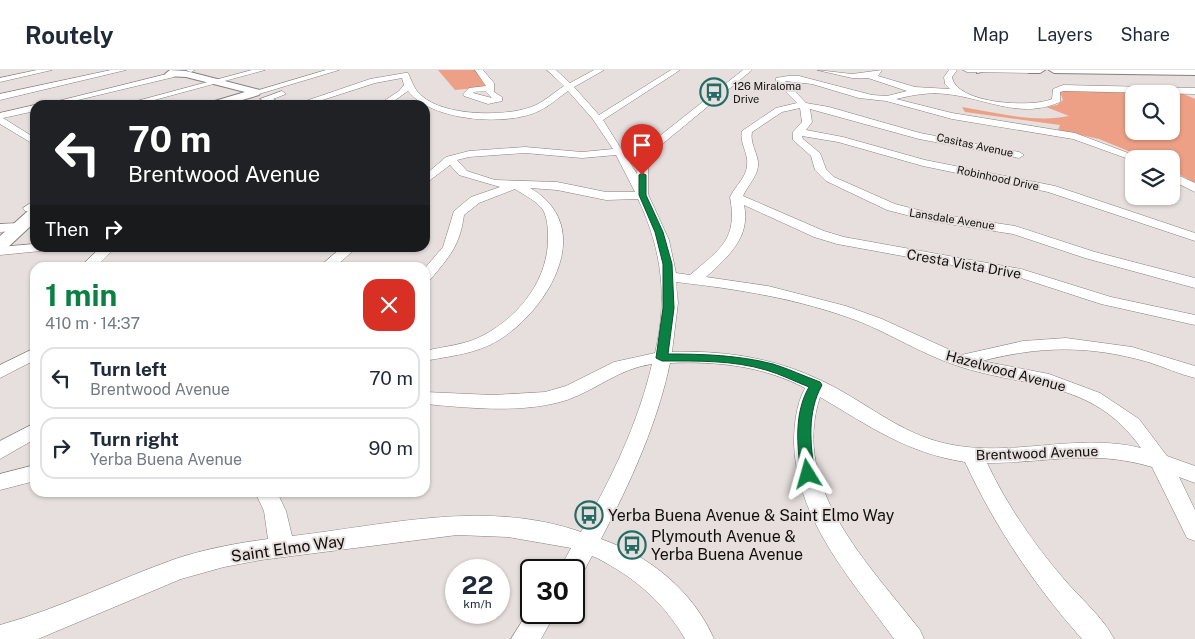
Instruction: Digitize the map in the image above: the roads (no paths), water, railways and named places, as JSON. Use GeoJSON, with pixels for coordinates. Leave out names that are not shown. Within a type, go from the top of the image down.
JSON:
{"type":"FeatureCollection","features":[{"type":"Feature","properties":{"kind":"main road"},"geometry":{"type":"LineString","coordinates":[[1054,70],[1195,71]]}},
{"type":"Feature","properties":{"kind":"main road"},"geometry":{"type":"LineString","coordinates":[[1139,70],[1195,71]]}},
{"type":"Feature","properties":{"kind":"main road"},"geometry":{"type":"LineString","coordinates":[[182,71],[256,92]]}},
{"type":"Feature","properties":{"kind":"main road"},"geometry":{"type":"LineString","coordinates":[[229,100],[256,92]]}},
{"type":"Feature","properties":{"kind":"main road"},"geometry":{"type":"LineString","coordinates":[[0,245],[7,229],[30,211]]}},
{"type":"Feature","properties":{"kind":"street"},"geometry":{"type":"LineString","coordinates":[[0,80],[48,70]]}},
{"type":"Feature","properties":{"kind":"street"},"geometry":{"type":"LineString","coordinates":[[0,97],[122,70]]}},
{"type":"Feature","properties":{"kind":"street"},"geometry":{"type":"LineString","coordinates":[[146,100],[261,70]]}},
{"type":"Feature","properties":{"kind":"street"},"geometry":{"type":"LineString","coordinates":[[256,92],[335,70]]}},
{"type":"Feature","properties":{"kind":"street"},"geometry":{"type":"LineString","coordinates":[[479,70],[488,81],[490,88]]}},
{"type":"Feature","properties":{"kind":"street"},"geometry":{"type":"LineString","coordinates":[[551,70],[569,86],[598,119],[620,152],[638,173],[642,195],[659,232],[667,264],[668,277],[668,308],[662,358],[654,391],[640,432],[578,559]]}},
{"type":"Feature","properties":{"kind":"street"},"geometry":{"type":"LineString","coordinates":[[430,106],[479,116],[517,114],[536,109],[569,86],[600,70]]}},
{"type":"Feature","properties":{"kind":"street"},"geometry":{"type":"LineString","coordinates":[[598,119],[676,70]]}},
{"type":"Feature","properties":{"kind":"street"},"geometry":{"type":"LineString","coordinates":[[638,173],[645,158],[656,143],[748,70]]}},
{"type":"Feature","properties":{"kind":"street"},"geometry":{"type":"LineString","coordinates":[[821,70],[845,75],[874,73],[917,91]]}},
{"type":"Feature","properties":{"kind":"street"},"geometry":{"type":"LineString","coordinates":[[953,70],[947,79],[959,94]]}},
{"type":"Feature","properties":{"kind":"street"},"geometry":{"type":"LineString","coordinates":[[967,70],[1037,70]]}},
{"type":"Feature","properties":{"kind":"street"},"geometry":{"type":"LineString","coordinates":[[66,100],[182,71]]}},
{"type":"Feature","properties":{"kind":"street"},"geometry":{"type":"LineString","coordinates":[[1099,71],[1129,85]]}},
{"type":"Feature","properties":{"kind":"street"},"geometry":{"type":"LineString","coordinates":[[312,100],[404,72],[413,100]]}},
{"type":"Feature","properties":{"kind":"street"},"geometry":{"type":"LineString","coordinates":[[798,132],[808,121],[802,105],[793,92],[779,78],[802,78],[964,118],[1075,136],[1125,154]]}},
{"type":"Feature","properties":{"kind":"street"},"geometry":{"type":"LineString","coordinates":[[390,100],[402,93],[408,84]]}},
{"type":"Feature","properties":{"kind":"street"},"geometry":{"type":"LineString","coordinates":[[883,99],[917,91],[937,90],[996,104],[1036,106],[1054,102],[1057,98],[1055,92],[1058,89],[1125,89]]}},
{"type":"Feature","properties":{"kind":"street"},"geometry":{"type":"LineString","coordinates":[[1180,90],[1195,91]]}},
{"type":"Feature","properties":{"kind":"street"},"geometry":{"type":"LineString","coordinates":[[256,92],[271,96]]}},
{"type":"Feature","properties":{"kind":"street"},"geometry":{"type":"LineString","coordinates":[[267,100],[264,99],[282,94],[305,100]]}},
{"type":"Feature","properties":{"kind":"street","name":"Casitas Avenue"},"geometry":{"type":"LineString","coordinates":[[736,197],[750,176],[754,165],[746,139],[747,131],[779,110],[802,105],[826,109],[851,117],[920,136],[1019,155],[1013,152],[851,117]]}},
{"type":"Feature","properties":{"kind":"street"},"geometry":{"type":"LineString","coordinates":[[2,115],[30,109]]}},
{"type":"Feature","properties":{"kind":"street"},"geometry":{"type":"LineString","coordinates":[[433,114],[443,110]]}},
{"type":"Feature","properties":{"kind":"street"},"geometry":{"type":"LineString","coordinates":[[2,115],[30,128]]}},
{"type":"Feature","properties":{"kind":"street"},"geometry":{"type":"LineString","coordinates":[[2,115],[30,139]]}},
{"type":"Feature","properties":{"kind":"street"},"geometry":{"type":"LineString","coordinates":[[7,136],[30,131]]}},
{"type":"Feature","properties":{"kind":"street","name":"Robinhood Drive"},"geometry":{"type":"LineString","coordinates":[[798,132],[839,139],[915,161],[1051,189],[1195,237]]}},
{"type":"Feature","properties":{"kind":"street","name":"Lansdale Avenue"},"geometry":{"type":"LineString","coordinates":[[798,132],[798,140],[816,155],[824,174],[836,183],[880,203],[916,214],[1015,230],[1097,257],[1195,283]]}},
{"type":"Feature","properties":{"kind":"street"},"geometry":{"type":"LineString","coordinates":[[430,176],[450,159],[470,154],[525,150],[582,155],[620,152]]}},
{"type":"Feature","properties":{"kind":"street"},"geometry":{"type":"LineString","coordinates":[[450,159],[463,173],[476,179],[516,186],[557,186],[606,196],[642,195]]}},
{"type":"Feature","properties":{"kind":"street"},"geometry":{"type":"LineString","coordinates":[[1180,180],[1195,188]]}},
{"type":"Feature","properties":{"kind":"street"},"geometry":{"type":"LineString","coordinates":[[430,271],[449,248],[455,234],[456,220],[462,209],[475,200],[516,186],[545,205],[553,219],[555,233],[549,277],[539,292],[510,323],[491,338],[466,348],[430,355]]}},
{"type":"Feature","properties":{"kind":"street"},"geometry":{"type":"LineString","coordinates":[[694,279],[723,254],[734,239],[740,217],[736,197]]}},
{"type":"Feature","properties":{"kind":"street","name":"Cresta Vista Drive"},"geometry":{"type":"LineString","coordinates":[[736,197],[810,230],[842,241],[1013,272],[1106,301],[1195,320]]}},
{"type":"Feature","properties":{"kind":"street"},"geometry":{"type":"LineString","coordinates":[[0,251],[30,248]]}},
{"type":"Feature","properties":{"kind":"street"},"geometry":{"type":"LineString","coordinates":[[93,262],[104,252]]}},
{"type":"Feature","properties":{"kind":"street"},"geometry":{"type":"LineString","coordinates":[[332,262],[344,252]]}},
{"type":"Feature","properties":{"kind":"street","name":"Hazelwood Avenue"},"geometry":{"type":"LineString","coordinates":[[668,277],[694,279],[782,294],[830,306],[871,321],[961,361],[994,370],[1056,382],[1100,401],[1132,424],[1142,435],[1195,531]]}},
{"type":"Feature","properties":{"kind":"street"},"geometry":{"type":"LineString","coordinates":[[961,361],[1024,346],[1076,345],[1142,355],[1195,372]]}},
{"type":"Feature","properties":{"kind":"street"},"geometry":{"type":"LineString","coordinates":[[0,372],[30,356]]}},
{"type":"Feature","properties":{"kind":"street","name":"Brentwood Avenue"},"geometry":{"type":"LineString","coordinates":[[430,398],[517,400],[556,396],[574,391],[611,369],[643,360],[708,357],[750,362],[770,367],[816,385],[866,419],[906,439],[942,450],[973,456],[1017,456],[1081,449],[1133,455],[1158,461],[1195,475]]}},
{"type":"Feature","properties":{"kind":"street"},"geometry":{"type":"LineString","coordinates":[[816,385],[808,399],[804,444],[805,463],[817,506],[844,554],[910,639]]}},
{"type":"Feature","properties":{"kind":"street"},"geometry":{"type":"LineString","coordinates":[[0,451],[30,433]]}},
{"type":"Feature","properties":{"kind":"street"},"geometry":{"type":"LineString","coordinates":[[973,456],[991,495],[1018,540],[1061,596],[1100,639]]}},
{"type":"Feature","properties":{"kind":"street"},"geometry":{"type":"LineString","coordinates":[[0,482],[30,474]]}},
{"type":"Feature","properties":{"kind":"street"},"geometry":{"type":"LineString","coordinates":[[268,497],[275,511],[282,548]]}},
{"type":"Feature","properties":{"kind":"street","name":"Saint Elmo Way"},"geometry":{"type":"LineString","coordinates":[[0,638],[46,624],[160,575],[225,557],[408,531],[473,525],[532,530],[587,543],[633,563],[654,578],[674,600],[700,639]]}},
{"type":"Feature","properties":{"kind":"street"},"geometry":{"type":"LineString","coordinates":[[525,639],[535,624]]}},
{"type":"Feature","properties":{"kind":"place","name":"126 Miraloma Drive"},"geometry":{"type":"Point","coordinates":[714,92]}},
{"type":"Feature","properties":{"kind":"place","name":"Yerba Buena Avenue & Saint Elmo Way"},"geometry":{"type":"Point","coordinates":[589,515]}},
{"type":"Feature","properties":{"kind":"place","name":"Plymouth Avenue & Yerba Buena Avenue"},"geometry":{"type":"Point","coordinates":[632,545]}}]}
